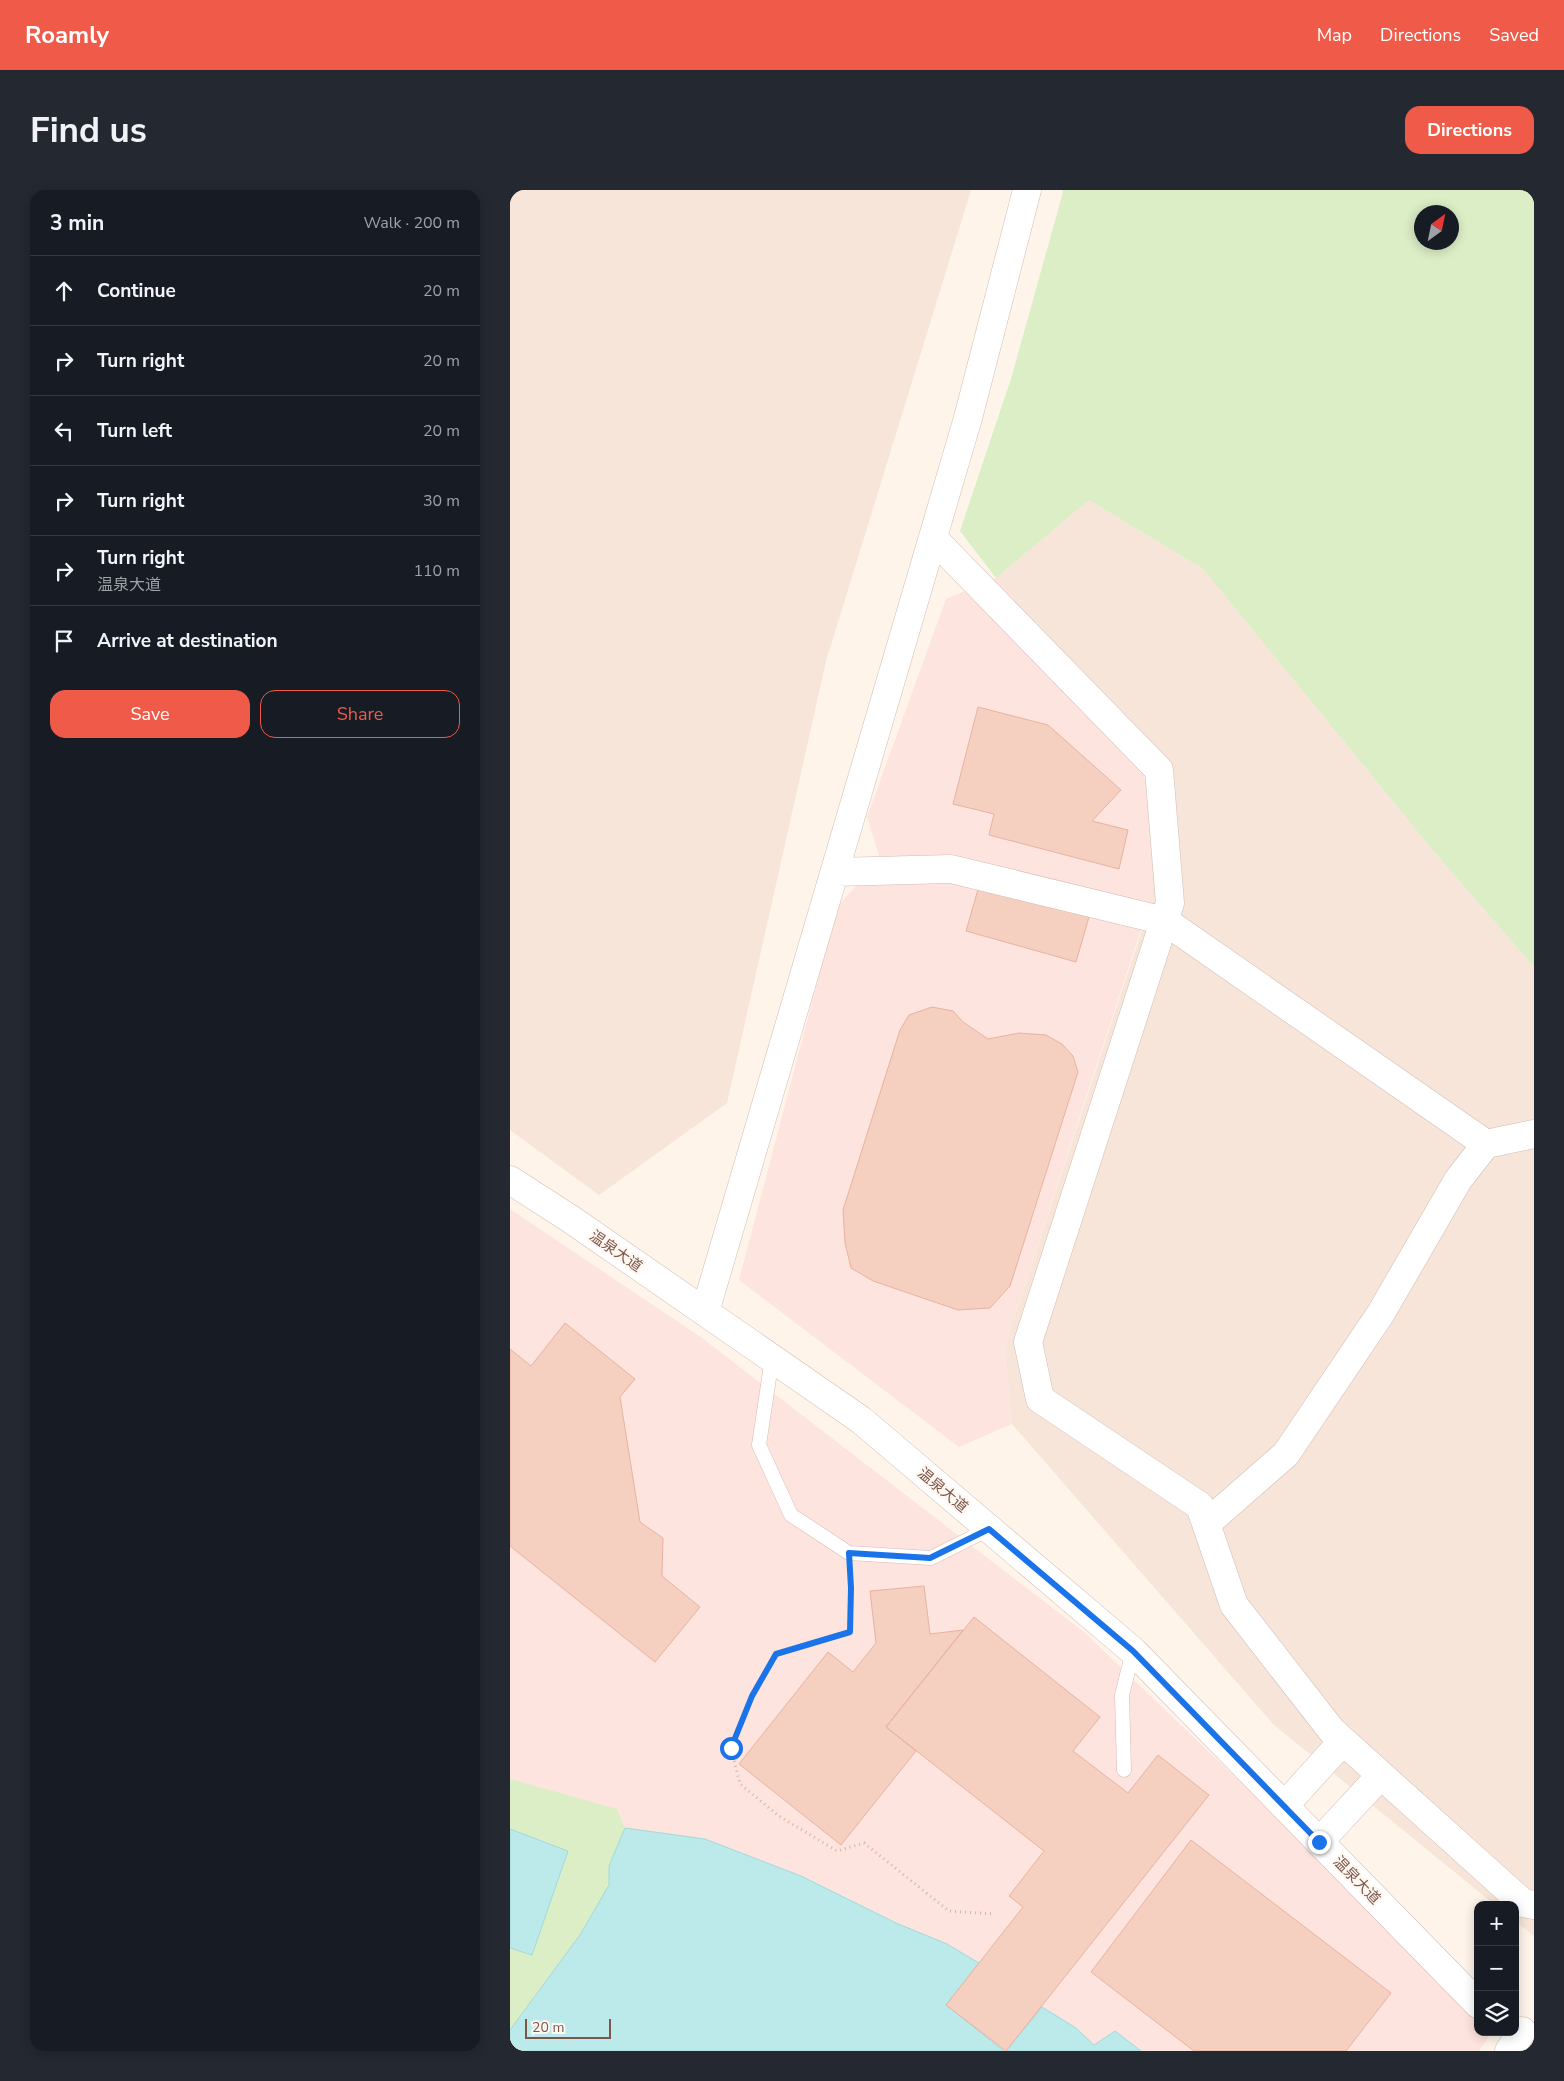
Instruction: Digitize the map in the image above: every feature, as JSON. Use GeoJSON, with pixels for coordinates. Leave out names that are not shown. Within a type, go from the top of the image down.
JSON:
{"type":"FeatureCollection","features":[{"type":"Feature","properties":{"kind":"street"},"geometry":{"type":"LineString","coordinates":[[705,1312],[968,418],[1027,190]]}},
{"type":"Feature","properties":{"kind":"street"},"geometry":{"type":"LineString","coordinates":[[933,538],[1159,770],[1170,903],[1028,1342],[1040,1399],[1200,1506],[1234,1605],[1332,1731],[1524,1903],[1534,1906]]}},
{"type":"Feature","properties":{"kind":"street"},"geometry":{"type":"LineString","coordinates":[[834,872],[951,870],[1165,921],[1486,1144]]}},
{"type":"Feature","properties":{"kind":"street"},"geometry":{"type":"LineString","coordinates":[[1206,1524],[1286,1454],[1382,1313],[1458,1180],[1486,1144],[1534,1134]]}},
{"type":"Feature","properties":{"kind":"street","name":"温泉大道"},"geometry":{"type":"LineString","coordinates":[[510,1180],[861,1420],[1133,1651],[1474,2000]]}},
{"type":"Feature","properties":{"kind":"street"},"geometry":{"type":"LineString","coordinates":[[1284,1806],[1343,1741]]}},
{"type":"Feature","properties":{"kind":"street"},"geometry":{"type":"LineString","coordinates":[[1319,1842],[1381,1775]]}},
{"type":"Feature","properties":{"kind":"lane"},"geometry":{"type":"LineString","coordinates":[[772,1358],[759,1445],[791,1515],[849,1553],[930,1558],[989,1529]]}},
{"type":"Feature","properties":{"kind":"lane"},"geometry":{"type":"LineString","coordinates":[[1124,1770],[1122,1695],[1133,1651]]}},
{"type":"Feature","properties":{"kind":"path"},"geometry":{"type":"LineString","coordinates":[[849,1553],[851,1588],[850,1632],[776,1654],[752,1696],[731,1748],[740,1784],[779,1816],[837,1851],[864,1843],[949,1911],[994,1914]]}},
{"type":"Feature","properties":{"kind":"shaded area"},"geometry":{"type":"Polygon","coordinates":[[[510,190],[971,190],[826,661],[727,1103],[599,1195],[510,1130],[510,190]]]}},
{"type":"Feature","properties":{"kind":"shaded area"},"geometry":{"type":"Polygon","coordinates":[[[1089,500],[1203,569],[1435,853],[1534,967],[1534,1936],[1519,1924],[1519,1901],[1490,1901],[1273,1724],[1012,1424],[1004,1348],[1149,909],[996,578],[1089,500]]]}},
{"type":"Feature","properties":{"kind":"shaded area"},"geometry":{"type":"Polygon","coordinates":[[[996,578],[1150,750],[1152,896],[1004,1348],[1012,1424],[959,1447],[739,1280],[837,907],[880,859],[867,817],[946,599],[996,578]]]}},
{"type":"Feature","properties":{"kind":"shaded area"},"geometry":{"type":"Polygon","coordinates":[[[510,1209],[702,1338],[1085,1633],[1474,2006],[1474,2036],[1489,2036],[1479,2051],[510,2051],[510,1209]]]}},
{"type":"Feature","properties":{"kind":"green space"},"geometry":{"type":"Polygon","coordinates":[[[1062,190],[1534,190],[1534,967],[1435,853],[1203,569],[1089,500],[996,578],[960,531],[1011,379],[1062,190]]]}},
{"type":"Feature","properties":{"kind":"green space"},"geometry":{"type":"Polygon","coordinates":[[[510,1779],[617,1809],[625,1828],[609,1866],[609,1885],[580,1935],[510,2030],[510,1948],[532,1955],[567,1851],[510,1829],[510,1779]]]}},
{"type":"Feature","properties":{"kind":"water"},"geometry":{"type":"Polygon","coordinates":[[[625,1828],[705,1839],[801,1876],[896,1923],[947,1944],[979,1963],[946,2005],[1004,2051],[510,2051],[510,2030],[580,1935],[609,1885],[609,1866],[625,1828]]]}},
{"type":"Feature","properties":{"kind":"water"},"geometry":{"type":"Polygon","coordinates":[[[510,1829],[568,1851],[532,1955],[510,1948],[510,1829]]]}},
{"type":"Feature","properties":{"kind":"water"},"geometry":{"type":"Polygon","coordinates":[[[1042,2007],[1076,2028],[1094,2045],[1115,2031],[1141,2051],[1006,2051],[1042,2007]]]}},
{"type":"Feature","properties":{"kind":"building"},"geometry":{"type":"Polygon","coordinates":[[[978,707],[1048,725],[1121,790],[1092,821],[1128,830],[1119,869],[989,835],[994,814],[953,804],[978,707]]]}},
{"type":"Feature","properties":{"kind":"building"},"geometry":{"type":"Polygon","coordinates":[[[979,886],[1089,917],[1076,962],[966,931],[979,886]]]}},
{"type":"Feature","properties":{"kind":"building"},"geometry":{"type":"Polygon","coordinates":[[[932,1007],[953,1011],[963,1022],[988,1039],[1019,1033],[1046,1035],[1062,1044],[1073,1056],[1078,1072],[1010,1286],[990,1308],[958,1310],[873,1281],[851,1268],[845,1243],[843,1210],[900,1030],[909,1015],[932,1007]]]}},
{"type":"Feature","properties":{"kind":"building"},"geometry":{"type":"Polygon","coordinates":[[[565,1323],[635,1379],[620,1397],[640,1522],[663,1538],[662,1576],[700,1607],[655,1662],[510,1546],[510,1349],[531,1366],[565,1323]]]}},
{"type":"Feature","properties":{"kind":"building"},"geometry":{"type":"Polygon","coordinates":[[[924,1586],[930,1634],[963,1630],[886,1727],[916,1751],[841,1845],[739,1764],[828,1652],[853,1672],[876,1643],[870,1591],[924,1586]]]}},
{"type":"Feature","properties":{"kind":"building"},"geometry":{"type":"Polygon","coordinates":[[[974,1617],[1100,1717],[1073,1751],[1128,1793],[1158,1755],[1209,1795],[1006,2051],[946,2005],[1023,1907],[1009,1896],[1044,1851],[886,1727],[974,1617]]]}},
{"type":"Feature","properties":{"kind":"building"},"geometry":{"type":"Polygon","coordinates":[[[1191,1840],[1391,1993],[1346,2051],[1194,2051],[1091,1972],[1191,1840]]]}},
{"type":"Feature","properties":{"kind":"route"},"geometry":{"type":"LineString","coordinates":[[731,1748],[752,1696],[776,1654],[850,1632],[851,1588],[849,1553],[930,1558],[989,1529],[1133,1651],[1319,1842]]}}]}
